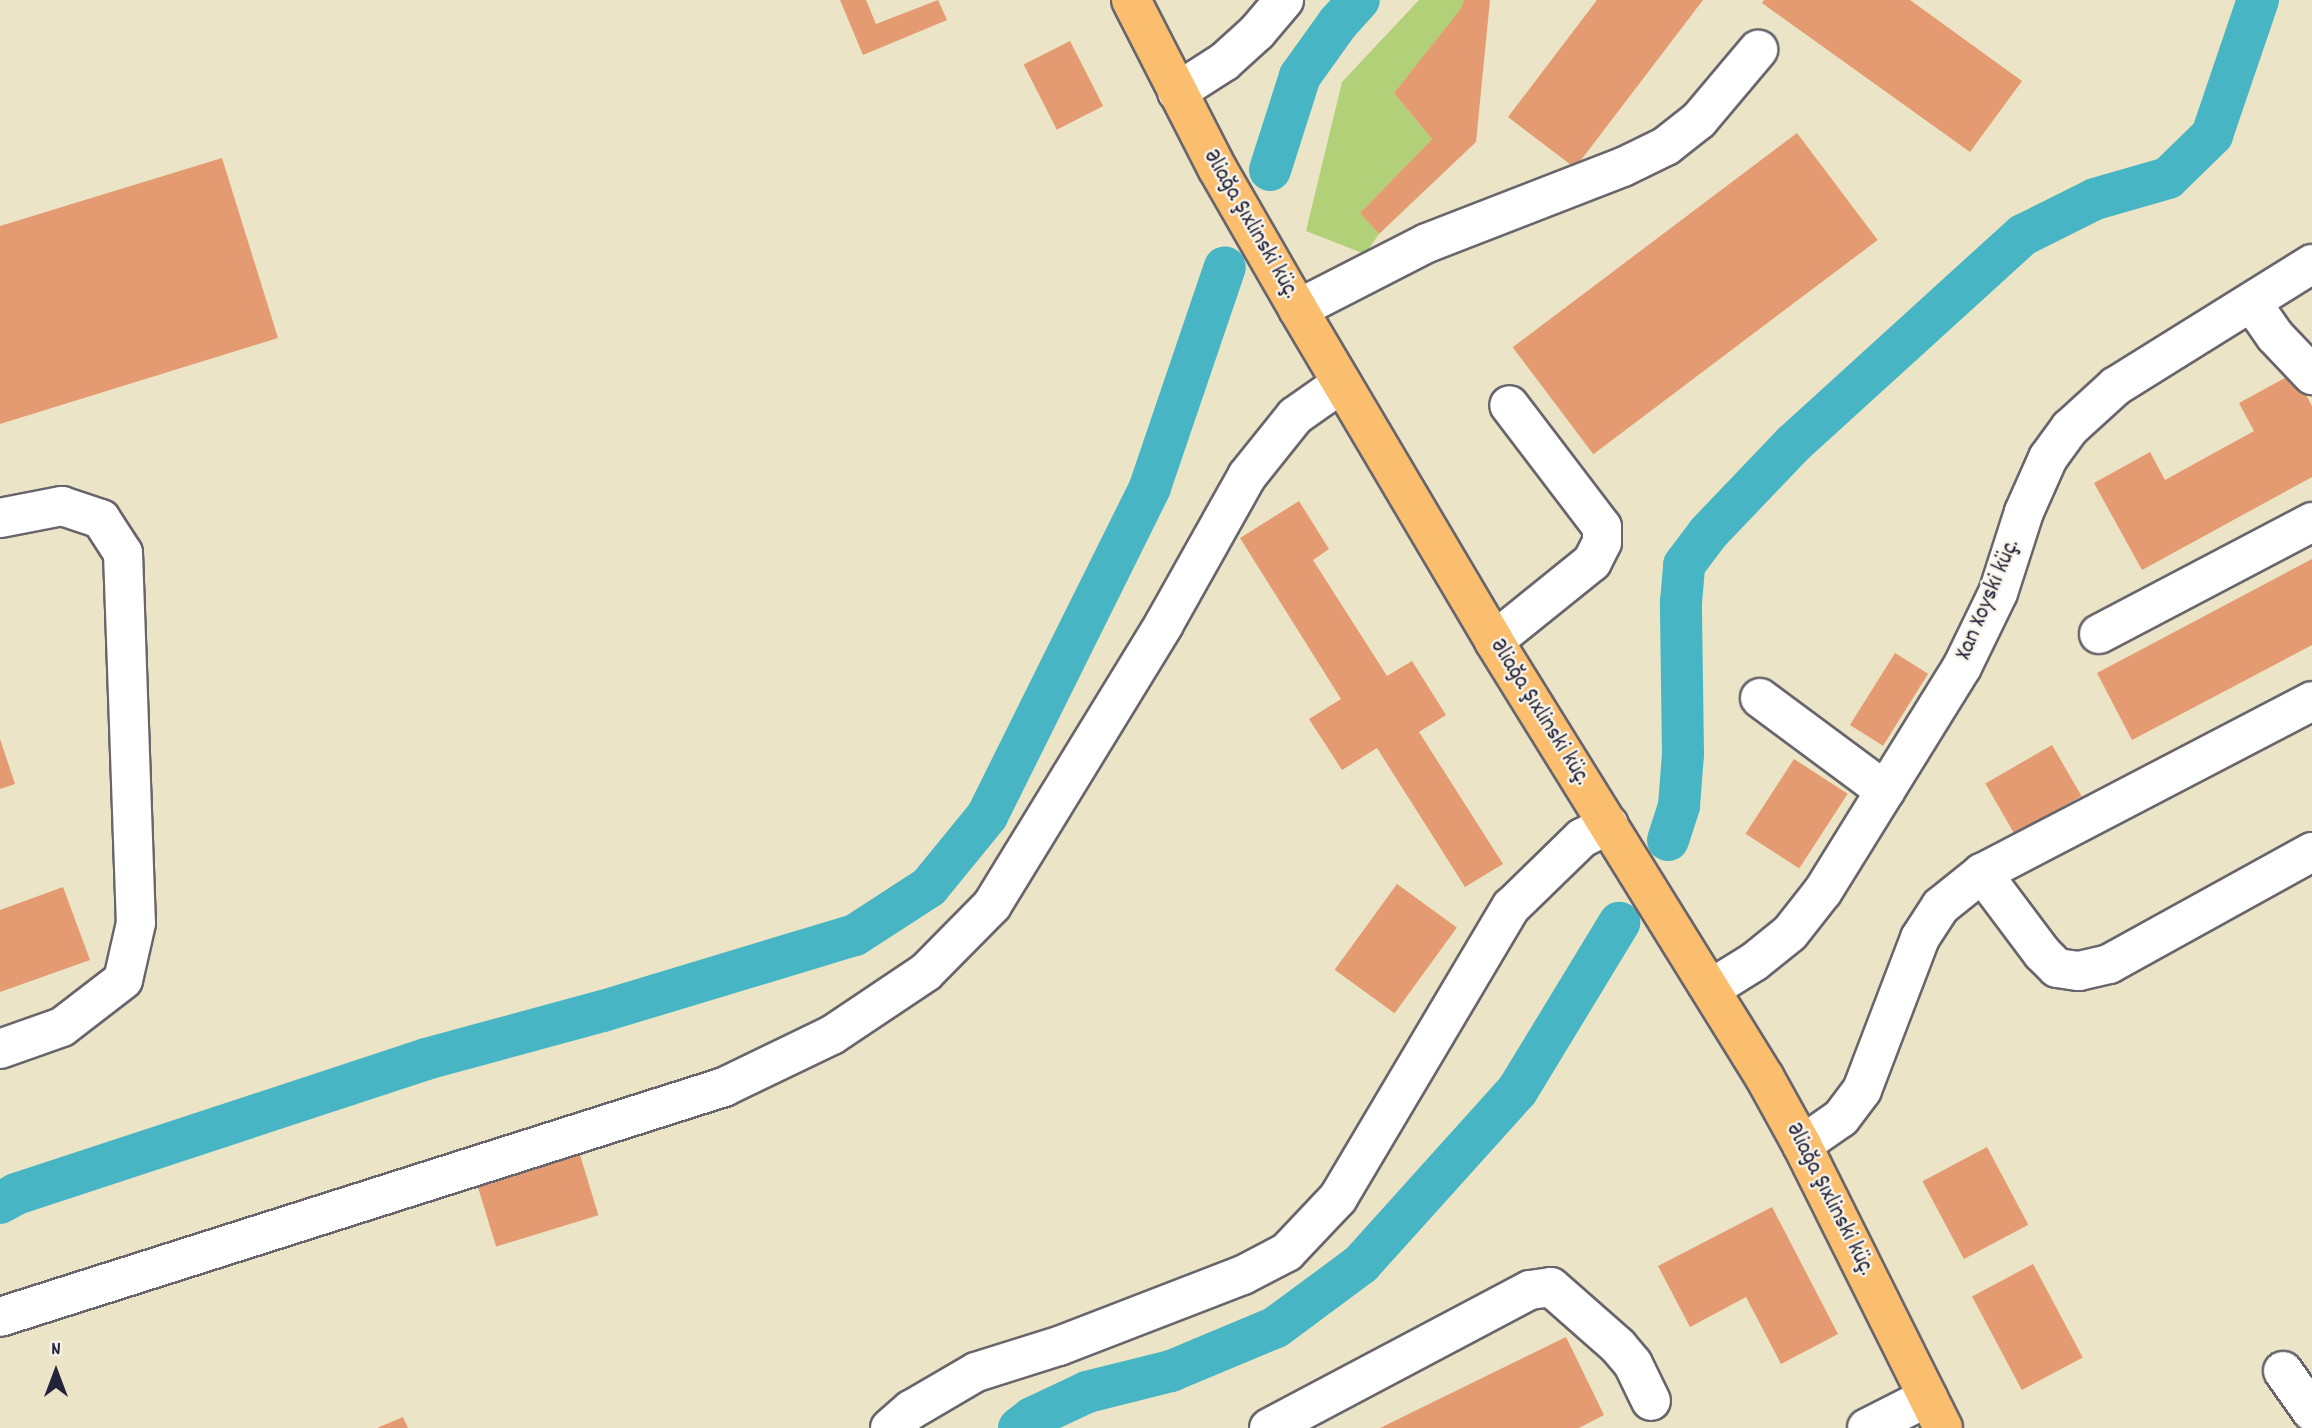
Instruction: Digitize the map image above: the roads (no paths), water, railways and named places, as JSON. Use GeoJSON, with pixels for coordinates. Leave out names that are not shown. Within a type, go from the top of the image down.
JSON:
{"type":"FeatureCollection","features":[{"type":"Feature","properties":{"kind":"main road","name":"Əliağa Şıxlinski küç."},"geometry":{"type":"LineString","coordinates":[[1132,0],[1177,92],[1298,309],[1494,641],[1712,988],[1802,1145],[1935,1412]]}},
{"type":"Feature","properties":{"kind":"street"},"geometry":{"type":"LineString","coordinates":[[1177,92],[1224,62],[1257,32],[1284,0]]}},
{"type":"Feature","properties":{"kind":"street"},"geometry":{"type":"LineString","coordinates":[[1298,309],[1427,243],[1623,167],[1666,146],[1699,120],[1758,50]]}},
{"type":"Feature","properties":{"kind":"street","name":"Xan Xoyski küç."},"geometry":{"type":"LineString","coordinates":[[1712,988],[1754,962],[1790,933],[1823,891],[1962,667],[1998,593],[2024,512],[2048,458],[2070,428],[2116,386],[2312,264]]}},
{"type":"Feature","properties":{"kind":"street"},"geometry":{"type":"LineString","coordinates":[[2252,303],[2275,336],[2312,375]]}},
{"type":"Feature","properties":{"kind":"street"},"geometry":{"type":"LineString","coordinates":[[0,1317],[724,1087],[832,1035],[926,972],[992,905],[1164,624],[1247,476],[1295,416],[1342,383]]}},
{"type":"Feature","properties":{"kind":"street"},"geometry":{"type":"LineString","coordinates":[[1494,641],[1592,562],[1602,542],[1602,527],[1508,405]]}},
{"type":"Feature","properties":{"kind":"street"},"geometry":{"type":"LineString","coordinates":[[0,518],[62,506],[101,519],[123,553],[136,923],[123,980],[62,1027],[0,1049]]}},
{"type":"Feature","properties":{"kind":"street"},"geometry":{"type":"LineString","coordinates":[[2099,634],[2312,522]]}},
{"type":"Feature","properties":{"kind":"street"},"geometry":{"type":"LineString","coordinates":[[1760,698],[1885,790]]}},
{"type":"Feature","properties":{"kind":"street"},"geometry":{"type":"LineString","coordinates":[[1802,1145],[1841,1118],[1853,1106],[1862,1090],[1920,939],[1941,906],[1982,873],[2312,701]]}},
{"type":"Feature","properties":{"kind":"street"},"geometry":{"type":"LineString","coordinates":[[890,1428],[911,1410],[976,1372],[1059,1346],[1230,1280],[1287,1252],[1338,1198],[1511,907],[1582,838],[1609,824]]}},
{"type":"Feature","properties":{"kind":"street"},"geometry":{"type":"LineString","coordinates":[[1982,873],[2042,953],[2057,968],[2079,971],[2109,964],[2312,852]]}},
{"type":"Feature","properties":{"kind":"street"},"geometry":{"type":"LineString","coordinates":[[1269,1428],[1530,1290],[1551,1287],[1618,1346],[1633,1364],[1651,1401]]}},
{"type":"Feature","properties":{"kind":"street"},"geometry":{"type":"LineString","coordinates":[[2283,1371],[2312,1412]]}},
{"type":"Feature","properties":{"kind":"street"},"geometry":{"type":"LineString","coordinates":[[1867,1428],[1935,1412]]}},
{"type":"Feature","properties":{"kind":"waterway"},"geometry":{"type":"LineString","coordinates":[[1270,170],[1300,76],[1338,23],[1359,0]]}},
{"type":"Feature","properties":{"kind":"waterway"},"geometry":{"type":"LineString","coordinates":[[1668,840],[1679,806],[1683,754],[1681,602],[1684,565],[1708,533],[1793,444],[2023,235],[2095,199],[2168,178],[2212,135],[2258,0]]}},
{"type":"Feature","properties":{"kind":"waterway"},"geometry":{"type":"LineString","coordinates":[[0,1203],[16,1194],[426,1059],[603,1011],[855,935],[929,887],[987,816],[1150,487],[1225,267]]}},
{"type":"Feature","properties":{"kind":"waterway"},"geometry":{"type":"LineString","coordinates":[[1019,1428],[1032,1418],[1087,1392],[1171,1371],[1276,1327],[1361,1264],[1517,1091],[1619,923]]}}]}
